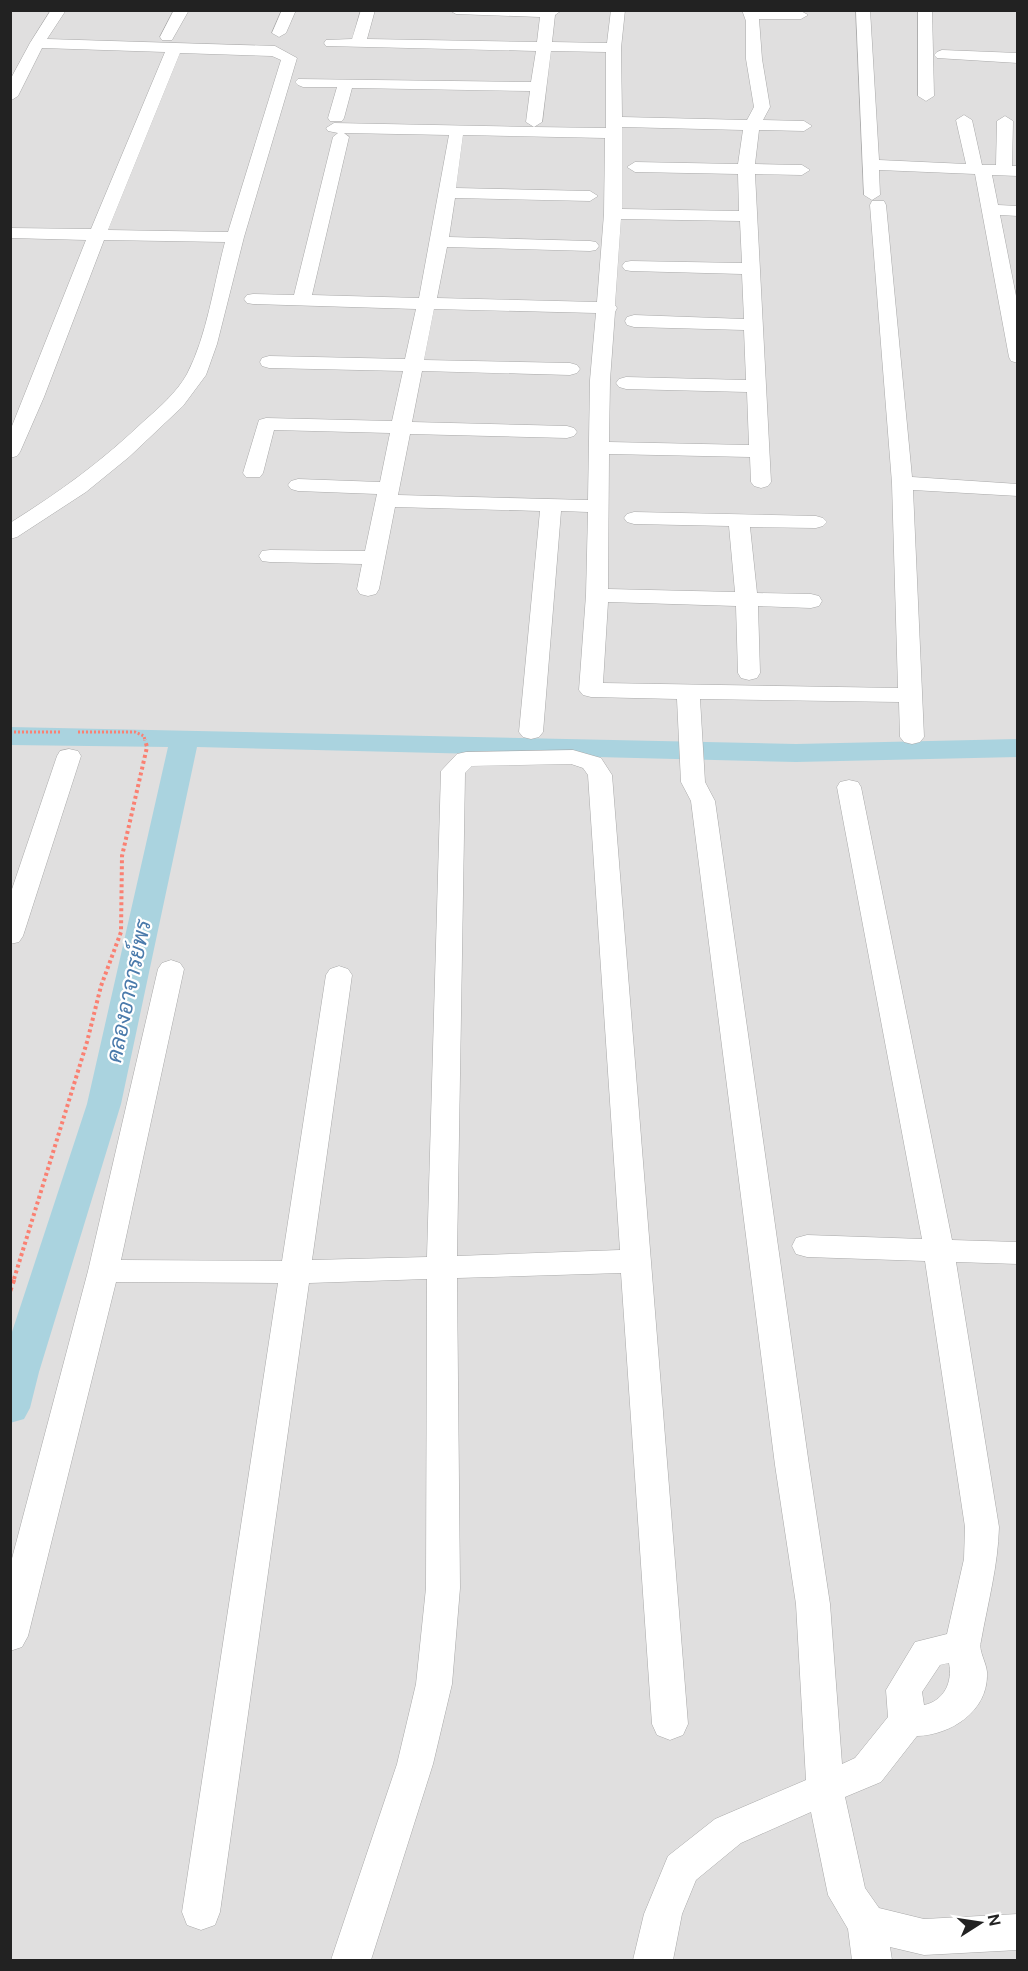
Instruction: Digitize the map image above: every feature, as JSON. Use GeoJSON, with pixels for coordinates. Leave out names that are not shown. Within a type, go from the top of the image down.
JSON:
{"type":"FeatureCollection","features":[{"type":"Feature","properties":{"kind":"street"},"geometry":{"type":"LineString","coordinates":[[10,96],[37,43],[59,10]]}},
{"type":"Feature","properties":{"kind":"street"},"geometry":{"type":"LineString","coordinates":[[10,453],[25,424],[182,10]]}},
{"type":"Feature","properties":{"kind":"street"},"geometry":{"type":"LineString","coordinates":[[279,33],[289,10]]}},
{"type":"Feature","properties":{"kind":"street"},"geometry":{"type":"LineString","coordinates":[[358,44],[368,10]]}},
{"type":"Feature","properties":{"kind":"street"},"geometry":{"type":"LineString","coordinates":[[456,10],[552,12],[534,122]]}},
{"type":"Feature","properties":{"kind":"street"},"geometry":{"type":"LineString","coordinates":[[618,10],[614,48],[613,214],[608,308],[600,380],[597,595],[591,690],[910,695]]}},
{"type":"Feature","properties":{"kind":"street"},"geometry":{"type":"LineString","coordinates":[[863,10],[871,165],[902,483],[912,737]]}},
{"type":"Feature","properties":{"kind":"street"},"geometry":{"type":"LineString","coordinates":[[925,10],[926,96]]}},
{"type":"Feature","properties":{"kind":"street"},"geometry":{"type":"LineString","coordinates":[[761,482],[746,169],[752,125],[762,107],[754,59],[750,12],[801,15]]}},
{"type":"Feature","properties":{"kind":"street"},"geometry":{"type":"LineString","coordinates":[[10,534],[88,481],[122,453],[176,402],[196,375],[208,344],[235,237],[289,58],[275,51],[170,43],[37,43]]}},
{"type":"Feature","properties":{"kind":"street"},"geometry":{"type":"LineString","coordinates":[[331,44],[614,48]]}},
{"type":"Feature","properties":{"kind":"street"},"geometry":{"type":"LineString","coordinates":[[942,55],[1017,58]]}},
{"type":"Feature","properties":{"kind":"street"},"geometry":{"type":"LineString","coordinates":[[303,82],[538,87]]}},
{"type":"Feature","properties":{"kind":"street"},"geometry":{"type":"LineString","coordinates":[[302,300],[346,82]]}},
{"type":"Feature","properties":{"kind":"street"},"geometry":{"type":"LineString","coordinates":[[436,112],[442,85]]}},
{"type":"Feature","properties":{"kind":"street"},"geometry":{"type":"LineString","coordinates":[[964,120],[991,210],[998,252],[1012,295],[1017,348]]}},
{"type":"Feature","properties":{"kind":"street"},"geometry":{"type":"LineString","coordinates":[[871,165],[1011,171],[1005,121]]}},
{"type":"Feature","properties":{"kind":"street"},"geometry":{"type":"LineString","coordinates":[[337,128],[804,126]]}},
{"type":"Feature","properties":{"kind":"street"},"geometry":{"type":"LineString","coordinates":[[368,589],[439,242],[456,137]]}},
{"type":"Feature","properties":{"kind":"street"},"geometry":{"type":"LineString","coordinates":[[635,167],[802,170]]}},
{"type":"Feature","properties":{"kind":"street"},"geometry":{"type":"LineString","coordinates":[[446,193],[590,196]]}},
{"type":"Feature","properties":{"kind":"street"},"geometry":{"type":"LineString","coordinates":[[991,210],[1017,211]]}},
{"type":"Feature","properties":{"kind":"street"},"geometry":{"type":"LineString","coordinates":[[613,214],[749,216]]}},
{"type":"Feature","properties":{"kind":"street"},"geometry":{"type":"LineString","coordinates":[[10,233],[235,237]]}},
{"type":"Feature","properties":{"kind":"street"},"geometry":{"type":"LineString","coordinates":[[439,242],[590,246]]}},
{"type":"Feature","properties":{"kind":"street"},"geometry":{"type":"LineString","coordinates":[[998,252],[1017,253]]}},
{"type":"Feature","properties":{"kind":"street"},"geometry":{"type":"LineString","coordinates":[[631,266],[749,269]]}},
{"type":"Feature","properties":{"kind":"street"},"geometry":{"type":"LineString","coordinates":[[253,299],[608,308]]}},
{"type":"Feature","properties":{"kind":"street"},"geometry":{"type":"LineString","coordinates":[[634,321],[753,325]]}},
{"type":"Feature","properties":{"kind":"street"},"geometry":{"type":"LineString","coordinates":[[269,362],[570,369]]}},
{"type":"Feature","properties":{"kind":"street"},"geometry":{"type":"LineString","coordinates":[[626,382],[758,386]]}},
{"type":"Feature","properties":{"kind":"street"},"geometry":{"type":"LineString","coordinates":[[253,473],[266,424],[567,432]]}},
{"type":"Feature","properties":{"kind":"street"},"geometry":{"type":"LineString","coordinates":[[600,448],[761,451]]}},
{"type":"Feature","properties":{"kind":"street"},"geometry":{"type":"LineString","coordinates":[[902,483],[1017,490]]}},
{"type":"Feature","properties":{"kind":"street"},"geometry":{"type":"LineString","coordinates":[[298,485],[389,494],[597,506]]}},
{"type":"Feature","properties":{"kind":"street"},"geometry":{"type":"LineString","coordinates":[[531,732],[551,505]]}},
{"type":"Feature","properties":{"kind":"street"},"geometry":{"type":"LineString","coordinates":[[634,519],[816,522]]}},
{"type":"Feature","properties":{"kind":"street"},"geometry":{"type":"LineString","coordinates":[[739,520],[747,599],[749,673]]}},
{"type":"Feature","properties":{"kind":"street"},"geometry":{"type":"LineString","coordinates":[[270,556],[375,558]]}},
{"type":"Feature","properties":{"kind":"street"},"geometry":{"type":"LineString","coordinates":[[597,595],[811,600]]}},
{"type":"Feature","properties":{"kind":"street"},"geometry":{"type":"LineString","coordinates":[[688,692],[693,782],[703,801],[790,1453],[813,1604],[825,1790],[846,1895],[869,1942],[926,1949],[1017,1932]]}},
{"type":"Feature","properties":{"kind":"street"},"geometry":{"type":"LineString","coordinates":[[10,936],[69,756]]}},
{"type":"Feature","properties":{"kind":"street"},"geometry":{"type":"LineString","coordinates":[[351,1960],[416,1764],[434,1684],[443,1588],[442,1266],[452,778],[453,771],[458,764],[466,759],[573,757],[592,763],[600,775],[670,1724]]}},
{"type":"Feature","properties":{"kind":"street"},"geometry":{"type":"LineString","coordinates":[[849,787],[939,1250],[982,1527],[981,1559],[962,1645],[969,1673],[964,1696],[951,1710],[930,1720],[907,1721]]}},
{"type":"Feature","properties":{"kind":"street"},"geometry":{"type":"LineString","coordinates":[[10,1636],[103,1271],[171,969]]}},
{"type":"Feature","properties":{"kind":"street"},"geometry":{"type":"LineString","coordinates":[[201,1912],[339,975]]}},
{"type":"Feature","properties":{"kind":"street"},"geometry":{"type":"LineString","coordinates":[[807,1246],[1017,1253]]}},
{"type":"Feature","properties":{"kind":"street"},"geometry":{"type":"LineString","coordinates":[[103,1271],[296,1272],[636,1261]]}},
{"type":"Feature","properties":{"kind":"street"},"geometry":{"type":"LineString","coordinates":[[653,1960],[663,1914],[682,1868],[728,1831],[868,1770],[907,1721],[904,1690],[928,1653],[962,1645]]}},
{"type":"Feature","properties":{"kind":"path"},"geometry":{"type":"LineString","coordinates":[[10,1290],[47,1179],[101,986],[121,932],[122,856],[145,739]]}},
{"type":"Feature","properties":{"kind":"shaded area"},"geometry":{"type":"Polygon","coordinates":[[[10,11],[1017,11],[1017,1960],[11,1960],[10,11]]]}},
{"type":"Feature","properties":{"kind":"waterway","name":"คลองอาจารย์พร"},"geometry":{"type":"LineString","coordinates":[[10,736],[184,738]]}},
{"type":"Feature","properties":{"kind":"waterway","name":"คลองอาจารย์พร"},"geometry":{"type":"LineString","coordinates":[[10,1408],[19,1372],[104,1104],[184,738]]}},
{"type":"Feature","properties":{"kind":"waterway"},"geometry":{"type":"LineString","coordinates":[[184,738],[796,753],[1018,748]]}}]}
